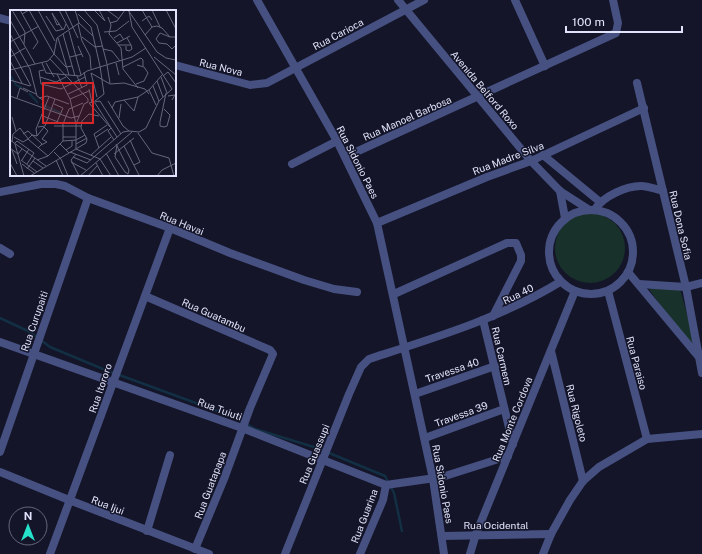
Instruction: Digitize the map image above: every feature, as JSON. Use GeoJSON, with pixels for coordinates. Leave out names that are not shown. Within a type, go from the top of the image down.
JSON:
{"type":"FeatureCollection","features":[{"type":"Feature","properties":{"kind":"street","name":"Rua Sidonio Paes"},"geometry":{"type":"LineString","coordinates":[[257,0],[337,141],[377,223],[434,479],[444,554]]}},
{"type":"Feature","properties":{"kind":"street","name":"Avenida Belford Roxo"},"geometry":{"type":"LineString","coordinates":[[398,0],[531,161],[560,191],[615,216],[624,225],[630,235],[633,247],[633,260],[628,272],[620,283],[608,291]]}},
{"type":"Feature","properties":{"kind":"street","name":"Rua Carioca"},"geometry":{"type":"LineString","coordinates":[[262,84],[296,68],[424,0]]}},
{"type":"Feature","properties":{"kind":"street"},"geometry":{"type":"LineString","coordinates":[[515,0],[545,66],[616,33],[618,28],[613,0]]}},
{"type":"Feature","properties":{"kind":"street"},"geometry":{"type":"LineString","coordinates":[[0,18],[10,21]]}},
{"type":"Feature","properties":{"kind":"street","name":"Rua Nova"},"geometry":{"type":"LineString","coordinates":[[176,65],[250,85],[262,84]]}},
{"type":"Feature","properties":{"kind":"street","name":"Rua Manoel Barbosa"},"geometry":{"type":"LineString","coordinates":[[345,157],[545,66]]}},
{"type":"Feature","properties":{"kind":"street","name":"Rua Dona Sofia"},"geometry":{"type":"LineString","coordinates":[[637,83],[686,287],[702,373]]}},
{"type":"Feature","properties":{"kind":"street","name":"Rua Madre Silva"},"geometry":{"type":"LineString","coordinates":[[377,223],[480,179],[531,161],[644,108]]}},
{"type":"Feature","properties":{"kind":"street"},"geometry":{"type":"LineString","coordinates":[[292,164],[337,141]]}},
{"type":"Feature","properties":{"kind":"street"},"geometry":{"type":"LineString","coordinates":[[543,155],[595,207]]}},
{"type":"Feature","properties":{"kind":"street","name":"Rua Havai"},"geometry":{"type":"LineString","coordinates":[[0,192],[41,184],[56,184],[65,186],[88,198],[304,280],[334,289],[357,292]]}},
{"type":"Feature","properties":{"kind":"street"},"geometry":{"type":"LineString","coordinates":[[608,291],[597,294],[586,294],[575,291],[560,282],[551,267],[548,250],[550,238],[565,218],[595,207],[630,188],[641,186],[663,191]]}},
{"type":"Feature","properties":{"kind":"street"},"geometry":{"type":"LineString","coordinates":[[560,191],[565,218]]}},
{"type":"Feature","properties":{"kind":"street","name":"Rua Curupaiti"},"geometry":{"type":"LineString","coordinates":[[0,452],[33,353],[88,198]]}},
{"type":"Feature","properties":{"kind":"street","name":"Rua Itororo"},"geometry":{"type":"LineString","coordinates":[[50,554],[170,228]]}},
{"type":"Feature","properties":{"kind":"street"},"geometry":{"type":"LineString","coordinates":[[394,294],[507,243],[516,242],[521,254],[521,262],[493,316]]}},
{"type":"Feature","properties":{"kind":"street"},"geometry":{"type":"LineString","coordinates":[[0,248],[10,254]]}},
{"type":"Feature","properties":{"kind":"street"},"geometry":{"type":"LineString","coordinates":[[628,272],[700,359]]}},
{"type":"Feature","properties":{"kind":"street","name":"Rua 40"},"geometry":{"type":"LineString","coordinates":[[483,320],[544,293],[560,282]]}},
{"type":"Feature","properties":{"kind":"street"},"geometry":{"type":"LineString","coordinates":[[639,284],[686,287],[702,283]]}},
{"type":"Feature","properties":{"kind":"street","name":"Rua Monte Cordova"},"geometry":{"type":"LineString","coordinates":[[470,554],[476,534],[575,291]]}},
{"type":"Feature","properties":{"kind":"street","name":"Rua Paraiso"},"geometry":{"type":"LineString","coordinates":[[608,291],[647,439]]}},
{"type":"Feature","properties":{"kind":"street","name":"Rua Guatambu"},"geometry":{"type":"LineString","coordinates":[[145,296],[270,350],[273,354]]}},
{"type":"Feature","properties":{"kind":"street"},"geometry":{"type":"LineString","coordinates":[[404,348],[483,320]]}},
{"type":"Feature","properties":{"kind":"street","name":"Rua Carmem"},"geometry":{"type":"LineString","coordinates":[[483,320],[513,444]]}},
{"type":"Feature","properties":{"kind":"street","name":"Rua Tuiuti"},"geometry":{"type":"LineString","coordinates":[[0,342],[115,376],[325,456],[390,485],[434,479],[508,456]]}},
{"type":"Feature","properties":{"kind":"street","name":"Rua Guassupi"},"geometry":{"type":"LineString","coordinates":[[285,554],[364,362],[404,348]]}},
{"type":"Feature","properties":{"kind":"street","name":"Rua Rigoleto"},"geometry":{"type":"LineString","coordinates":[[550,351],[583,481]]}},
{"type":"Feature","properties":{"kind":"street","name":"Rua Guatapapa"},"geometry":{"type":"LineString","coordinates":[[195,549],[273,354]]}},
{"type":"Feature","properties":{"kind":"street","name":"Travessa 40"},"geometry":{"type":"LineString","coordinates":[[415,394],[495,366]]}},
{"type":"Feature","properties":{"kind":"street","name":"Travessa 39"},"geometry":{"type":"LineString","coordinates":[[425,438],[504,409]]}},
{"type":"Feature","properties":{"kind":"street"},"geometry":{"type":"LineString","coordinates":[[543,554],[551,534],[564,509],[583,481],[614,457],[647,439],[664,436],[702,434]]}},
{"type":"Feature","properties":{"kind":"street"},"geometry":{"type":"LineString","coordinates":[[147,531],[170,455]]}},
{"type":"Feature","properties":{"kind":"street","name":"Rua Ijui"},"geometry":{"type":"LineString","coordinates":[[0,472],[147,531],[210,554]]}},
{"type":"Feature","properties":{"kind":"street","name":"Rua Guarina"},"geometry":{"type":"LineString","coordinates":[[360,554],[390,485]]}},
{"type":"Feature","properties":{"kind":"street","name":"Rua Ocidental"},"geometry":{"type":"LineString","coordinates":[[442,536],[476,534],[551,534]]}},
{"type":"Feature","properties":{"kind":"green space"},"geometry":{"type":"Polygon","coordinates":[[[590,213],[609,219],[619,229],[625,248],[619,267],[609,277],[590,283],[571,277],[561,267],[555,248],[561,229],[571,219],[590,213]]]}},
{"type":"Feature","properties":{"kind":"green space"},"geometry":{"type":"Polygon","coordinates":[[[649,289],[680,289],[700,361],[649,289]]]}},
{"type":"Feature","properties":{"kind":"waterway"},"geometry":{"type":"LineString","coordinates":[[0,318],[30,332],[50,347],[103,369],[234,417],[255,429],[317,448],[385,476],[394,493],[402,531]]}}]}
